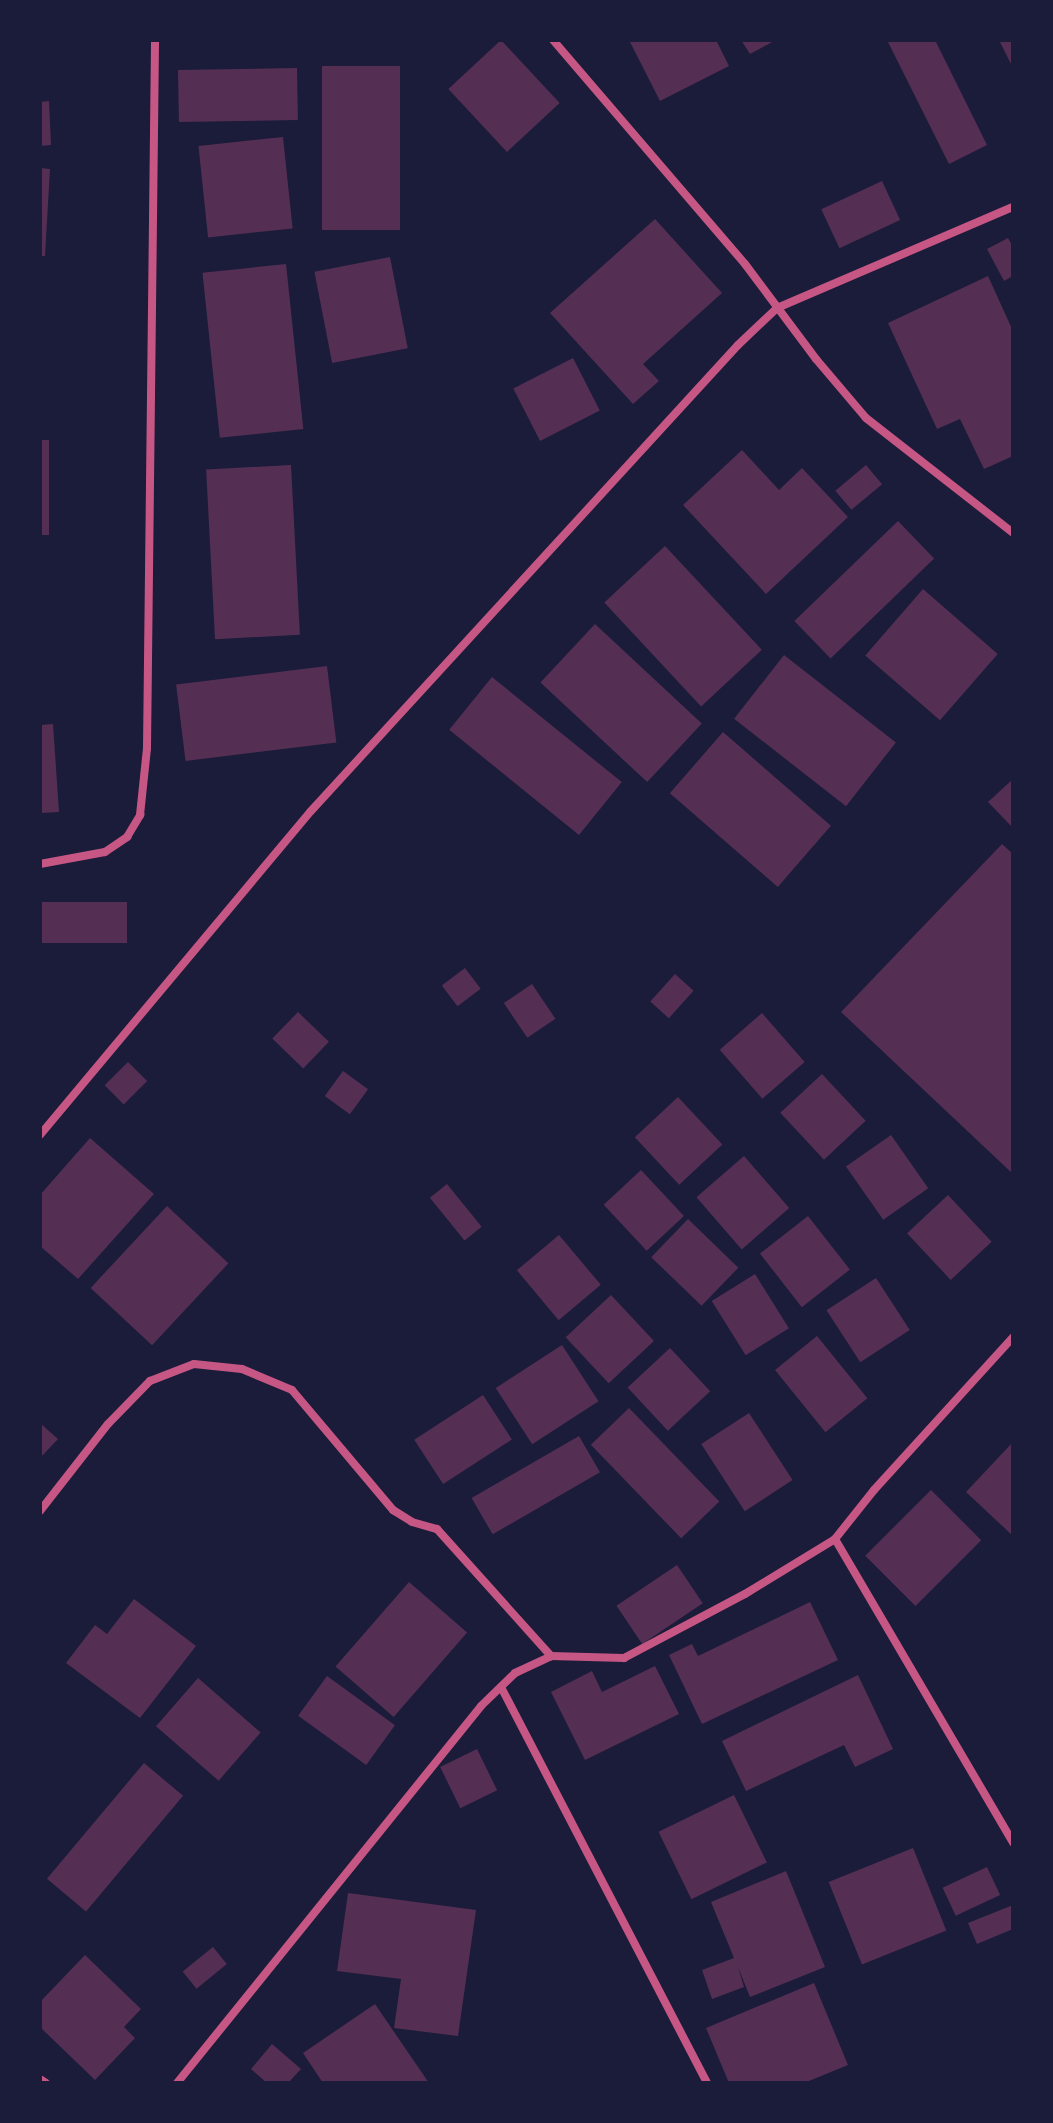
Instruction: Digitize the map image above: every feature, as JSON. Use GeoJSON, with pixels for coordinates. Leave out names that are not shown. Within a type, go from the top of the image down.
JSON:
{"type":"FeatureCollection","features":[{"type":"Feature","properties":{"kind":"street"},"geometry":{"type":"LineString","coordinates":[[40,864],[105,852],[127,837],[140,815],[147,748],[155,40]]}},
{"type":"Feature","properties":{"kind":"street"},"geometry":{"type":"LineString","coordinates":[[553,40],[745,264],[866,418],[1013,533]]}},
{"type":"Feature","properties":{"kind":"street"},"geometry":{"type":"LineString","coordinates":[[40,1135],[311,811],[738,345],[777,308],[1013,207]]}},
{"type":"Feature","properties":{"kind":"street"},"geometry":{"type":"LineString","coordinates":[[177,2083],[515,1673],[551,1656],[624,1658],[745,1594],[835,1539],[874,1490],[1013,1337]]}},
{"type":"Feature","properties":{"kind":"street"},"geometry":{"type":"LineString","coordinates":[[40,1511],[108,1424],[150,1381],[194,1364],[242,1369],[292,1390],[393,1510],[412,1522],[437,1529],[551,1656]]}},
{"type":"Feature","properties":{"kind":"street"},"geometry":{"type":"LineString","coordinates":[[835,1539],[1013,1843]]}},
{"type":"Feature","properties":{"kind":"street"},"geometry":{"type":"LineString","coordinates":[[501,1687],[707,2083]]}},
{"type":"Feature","properties":{"kind":"street"},"geometry":{"type":"LineString","coordinates":[[40,2079],[46,2083]]}},
{"type":"Feature","properties":{"kind":"building"},"geometry":{"type":"Polygon","coordinates":[[[501,40],[560,103],[507,152],[448,89],[501,40]]]}},
{"type":"Feature","properties":{"kind":"building"},"geometry":{"type":"Polygon","coordinates":[[[629,40],[716,40],[729,66],[660,101],[629,40]]]}},
{"type":"Feature","properties":{"kind":"building"},"geometry":{"type":"Polygon","coordinates":[[[741,40],[776,40],[750,54],[741,40]]]}},
{"type":"Feature","properties":{"kind":"building"},"geometry":{"type":"Polygon","coordinates":[[[887,40],[935,40],[987,145],[949,164],[887,40]]]}},
{"type":"Feature","properties":{"kind":"building"},"geometry":{"type":"Polygon","coordinates":[[[999,40],[1013,40],[1013,68],[999,40]]]}},
{"type":"Feature","properties":{"kind":"building"},"geometry":{"type":"Polygon","coordinates":[[[322,66],[400,66],[400,230],[322,230],[322,66]]]}},
{"type":"Feature","properties":{"kind":"building"},"geometry":{"type":"Polygon","coordinates":[[[297,68],[298,120],[179,122],[178,70],[297,68]]]}},
{"type":"Feature","properties":{"kind":"building"},"geometry":{"type":"Polygon","coordinates":[[[49,101],[51,145],[40,146],[40,102],[49,101]]]}},
{"type":"Feature","properties":{"kind":"building"},"geometry":{"type":"Polygon","coordinates":[[[283,137],[293,228],[208,237],[198,146],[283,137]]]}},
{"type":"Feature","properties":{"kind":"building"},"geometry":{"type":"Polygon","coordinates":[[[40,168],[50,169],[45,256],[40,256],[40,168]]]}},
{"type":"Feature","properties":{"kind":"building"},"geometry":{"type":"Polygon","coordinates":[[[882,181],[900,220],[839,248],[821,209],[882,181]]]}},
{"type":"Feature","properties":{"kind":"building"},"geometry":{"type":"Polygon","coordinates":[[[655,219],[722,293],[643,364],[659,381],[633,404],[550,313],[655,219]]]}},
{"type":"Feature","properties":{"kind":"building"},"geometry":{"type":"Polygon","coordinates":[[[1008,238],[1013,247],[1013,276],[1004,281],[987,249],[1008,238]]]}},
{"type":"Feature","properties":{"kind":"building"},"geometry":{"type":"Polygon","coordinates":[[[390,257],[408,348],[332,363],[314,272],[390,257]]]}},
{"type":"Feature","properties":{"kind":"building"},"geometry":{"type":"Polygon","coordinates":[[[286,264],[303,429],[220,438],[202,273],[286,264]]]}},
{"type":"Feature","properties":{"kind":"building"},"geometry":{"type":"Polygon","coordinates":[[[988,276],[1013,331],[1013,456],[984,469],[960,419],[937,429],[888,323],[988,276]]]}},
{"type":"Feature","properties":{"kind":"building"},"geometry":{"type":"Polygon","coordinates":[[[573,358],[600,411],[540,441],[513,388],[573,358]]]}},
{"type":"Feature","properties":{"kind":"building"},"geometry":{"type":"Polygon","coordinates":[[[40,440],[49,440],[49,535],[40,535],[40,440]]]}},
{"type":"Feature","properties":{"kind":"building"},"geometry":{"type":"Polygon","coordinates":[[[742,450],[779,490],[802,468],[848,517],[766,594],[683,505],[742,450]]]}},
{"type":"Feature","properties":{"kind":"building"},"geometry":{"type":"Polygon","coordinates":[[[291,465],[300,635],[215,639],[206,469],[291,465]]]}},
{"type":"Feature","properties":{"kind":"building"},"geometry":{"type":"Polygon","coordinates":[[[866,465],[882,484],[851,510],[835,491],[866,465]]]}},
{"type":"Feature","properties":{"kind":"building"},"geometry":{"type":"Polygon","coordinates":[[[898,521],[934,558],[831,658],[794,621],[898,521]]]}},
{"type":"Feature","properties":{"kind":"building"},"geometry":{"type":"Polygon","coordinates":[[[665,546],[762,650],[701,706],[604,603],[665,546]]]}},
{"type":"Feature","properties":{"kind":"building"},"geometry":{"type":"Polygon","coordinates":[[[923,589],[998,654],[940,720],[865,655],[923,589]]]}},
{"type":"Feature","properties":{"kind":"building"},"geometry":{"type":"Polygon","coordinates":[[[595,624],[702,724],[647,782],[540,683],[595,624]]]}},
{"type":"Feature","properties":{"kind":"building"},"geometry":{"type":"Polygon","coordinates":[[[784,655],[896,742],[846,806],[734,719],[784,655]]]}},
{"type":"Feature","properties":{"kind":"building"},"geometry":{"type":"Polygon","coordinates":[[[327,666],[336,742],[186,761],[176,685],[327,666]]]}},
{"type":"Feature","properties":{"kind":"building"},"geometry":{"type":"Polygon","coordinates":[[[492,677],[622,782],[579,835],[449,730],[492,677]]]}},
{"type":"Feature","properties":{"kind":"building"},"geometry":{"type":"Polygon","coordinates":[[[53,724],[59,812],[40,813],[40,725],[53,724]]]}},
{"type":"Feature","properties":{"kind":"building"},"geometry":{"type":"Polygon","coordinates":[[[723,732],[831,826],[778,887],[670,793],[723,732]]]}},
{"type":"Feature","properties":{"kind":"building"},"geometry":{"type":"Polygon","coordinates":[[[1013,779],[1013,828],[988,802],[1013,779]]]}},
{"type":"Feature","properties":{"kind":"building"},"geometry":{"type":"Polygon","coordinates":[[[1002,844],[1013,854],[1013,1174],[841,1012],[1002,844]]]}},
{"type":"Feature","properties":{"kind":"building"},"geometry":{"type":"Polygon","coordinates":[[[40,902],[127,902],[127,943],[40,943],[40,902]]]}},
{"type":"Feature","properties":{"kind":"building"},"geometry":{"type":"Polygon","coordinates":[[[465,968],[481,989],[457,1006],[442,985],[465,968]]]}},
{"type":"Feature","properties":{"kind":"building"},"geometry":{"type":"Polygon","coordinates":[[[675,974],[694,991],[669,1018],[650,1001],[675,974]]]}},
{"type":"Feature","properties":{"kind":"building"},"geometry":{"type":"Polygon","coordinates":[[[532,984],[555,1019],[527,1038],[504,1003],[532,984]]]}},
{"type":"Feature","properties":{"kind":"building"},"geometry":{"type":"Polygon","coordinates":[[[298,1012],[329,1042],[303,1068],[272,1039],[298,1012]]]}},
{"type":"Feature","properties":{"kind":"building"},"geometry":{"type":"Polygon","coordinates":[[[762,1013],[805,1062],[762,1099],[720,1050],[762,1013]]]}},
{"type":"Feature","properties":{"kind":"building"},"geometry":{"type":"Polygon","coordinates":[[[128,1062],[147,1081],[124,1104],[105,1085],[128,1062]]]}},
{"type":"Feature","properties":{"kind":"building"},"geometry":{"type":"Polygon","coordinates":[[[343,1071],[368,1089],[350,1114],[325,1096],[343,1071]]]}},
{"type":"Feature","properties":{"kind":"building"},"geometry":{"type":"Polygon","coordinates":[[[822,1074],[866,1121],[824,1160],[780,1113],[822,1074]]]}},
{"type":"Feature","properties":{"kind":"building"},"geometry":{"type":"Polygon","coordinates":[[[678,1097],[722,1145],[679,1185],[635,1137],[678,1097]]]}},
{"type":"Feature","properties":{"kind":"building"},"geometry":{"type":"Polygon","coordinates":[[[891,1135],[928,1188],[883,1220],[846,1167],[891,1135]]]}},
{"type":"Feature","properties":{"kind":"building"},"geometry":{"type":"Polygon","coordinates":[[[90,1138],[154,1194],[78,1279],[40,1246],[40,1195],[90,1138]]]}},
{"type":"Feature","properties":{"kind":"building"},"geometry":{"type":"Polygon","coordinates":[[[744,1156],[789,1208],[742,1249],[696,1197],[744,1156]]]}},
{"type":"Feature","properties":{"kind":"building"},"geometry":{"type":"Polygon","coordinates":[[[641,1170],[684,1216],[647,1251],[604,1205],[641,1170]]]}},
{"type":"Feature","properties":{"kind":"building"},"geometry":{"type":"Polygon","coordinates":[[[447,1184],[482,1227],[465,1241],[430,1198],[447,1184]]]}},
{"type":"Feature","properties":{"kind":"building"},"geometry":{"type":"Polygon","coordinates":[[[948,1195],[992,1242],[951,1280],[907,1233],[948,1195]]]}},
{"type":"Feature","properties":{"kind":"building"},"geometry":{"type":"Polygon","coordinates":[[[167,1206],[228,1263],[152,1345],[91,1288],[167,1206]]]}},
{"type":"Feature","properties":{"kind":"building"},"geometry":{"type":"Polygon","coordinates":[[[808,1216],[850,1270],[802,1307],[760,1254],[808,1216]]]}},
{"type":"Feature","properties":{"kind":"building"},"geometry":{"type":"Polygon","coordinates":[[[688,1219],[738,1268],[702,1306],[651,1257],[688,1219]]]}},
{"type":"Feature","properties":{"kind":"building"},"geometry":{"type":"Polygon","coordinates":[[[559,1235],[601,1285],[559,1320],[517,1270],[559,1235]]]}},
{"type":"Feature","properties":{"kind":"building"},"geometry":{"type":"Polygon","coordinates":[[[755,1274],[789,1328],[746,1355],[712,1301],[755,1274]]]}},
{"type":"Feature","properties":{"kind":"building"},"geometry":{"type":"Polygon","coordinates":[[[876,1278],[910,1330],[860,1362],[827,1310],[876,1278]]]}},
{"type":"Feature","properties":{"kind":"building"},"geometry":{"type":"Polygon","coordinates":[[[611,1295],[654,1341],[609,1383],[566,1337],[611,1295]]]}},
{"type":"Feature","properties":{"kind":"building"},"geometry":{"type":"Polygon","coordinates":[[[817,1336],[867,1398],[825,1432],[775,1370],[817,1336]]]}},
{"type":"Feature","properties":{"kind":"building"},"geometry":{"type":"Polygon","coordinates":[[[562,1345],[598,1401],[532,1444],[496,1388],[562,1345]]]}},
{"type":"Feature","properties":{"kind":"building"},"geometry":{"type":"Polygon","coordinates":[[[670,1348],[710,1391],[668,1431],[628,1388],[670,1348]]]}},
{"type":"Feature","properties":{"kind":"building"},"geometry":{"type":"Polygon","coordinates":[[[483,1395],[512,1439],[443,1484],[414,1440],[483,1395]]]}},
{"type":"Feature","properties":{"kind":"building"},"geometry":{"type":"Polygon","coordinates":[[[629,1408],[719,1502],[681,1538],[591,1445],[629,1408]]]}},
{"type":"Feature","properties":{"kind":"building"},"geometry":{"type":"Polygon","coordinates":[[[749,1413],[793,1480],[745,1511],[701,1444],[749,1413]]]}},
{"type":"Feature","properties":{"kind":"building"},"geometry":{"type":"Polygon","coordinates":[[[40,1423],[58,1439],[40,1458],[40,1423]]]}},
{"type":"Feature","properties":{"kind":"building"},"geometry":{"type":"Polygon","coordinates":[[[579,1436],[600,1472],[493,1534],[472,1498],[579,1436]]]}},
{"type":"Feature","properties":{"kind":"building"},"geometry":{"type":"Polygon","coordinates":[[[1013,1442],[1013,1536],[966,1492],[1013,1442]]]}},
{"type":"Feature","properties":{"kind":"building"},"geometry":{"type":"Polygon","coordinates":[[[931,1490],[981,1540],[915,1606],[865,1556],[931,1490]]]}},
{"type":"Feature","properties":{"kind":"building"},"geometry":{"type":"Polygon","coordinates":[[[677,1565],[703,1603],[642,1644],[616,1606],[677,1565]]]}},
{"type":"Feature","properties":{"kind":"building"},"geometry":{"type":"Polygon","coordinates":[[[409,1582],[467,1633],[394,1717],[336,1667],[409,1582]]]}},
{"type":"Feature","properties":{"kind":"building"},"geometry":{"type":"Polygon","coordinates":[[[134,1599],[196,1646],[140,1718],[66,1663],[95,1625],[107,1634],[134,1599]]]}},
{"type":"Feature","properties":{"kind":"building"},"geometry":{"type":"Polygon","coordinates":[[[810,1602],[838,1660],[702,1724],[669,1655],[692,1644],[698,1656],[810,1602]]]}},
{"type":"Feature","properties":{"kind":"building"},"geometry":{"type":"Polygon","coordinates":[[[655,1666],[679,1714],[585,1760],[551,1692],[592,1671],[602,1692],[655,1666]]]}},
{"type":"Feature","properties":{"kind":"building"},"geometry":{"type":"Polygon","coordinates":[[[858,1675],[893,1749],[855,1767],[844,1745],[746,1791],[722,1741],[858,1675]]]}},
{"type":"Feature","properties":{"kind":"building"},"geometry":{"type":"Polygon","coordinates":[[[327,1676],[395,1725],[366,1765],[298,1716],[327,1676]]]}},
{"type":"Feature","properties":{"kind":"building"},"geometry":{"type":"Polygon","coordinates":[[[198,1678],[261,1732],[219,1781],[156,1726],[198,1678]]]}},
{"type":"Feature","properties":{"kind":"building"},"geometry":{"type":"Polygon","coordinates":[[[477,1749],[497,1790],[460,1808],[440,1767],[477,1749]]]}},
{"type":"Feature","properties":{"kind":"building"},"geometry":{"type":"Polygon","coordinates":[[[144,1763],[183,1796],[86,1911],[47,1879],[144,1763]]]}},
{"type":"Feature","properties":{"kind":"building"},"geometry":{"type":"Polygon","coordinates":[[[734,1795],[767,1862],[691,1899],[659,1832],[734,1795]]]}},
{"type":"Feature","properties":{"kind":"building"},"geometry":{"type":"Polygon","coordinates":[[[913,1848],[946,1931],[862,1965],[829,1882],[913,1848]]]}},
{"type":"Feature","properties":{"kind":"building"},"geometry":{"type":"Polygon","coordinates":[[[987,1867],[1000,1895],[956,1916],[943,1888],[987,1867]]]}},
{"type":"Feature","properties":{"kind":"building"},"geometry":{"type":"Polygon","coordinates":[[[786,1871],[825,1967],[750,1997],[738,1967],[744,1987],[712,1999],[702,1970],[734,1958],[711,1902],[786,1871]]]}},
{"type":"Feature","properties":{"kind":"building"},"geometry":{"type":"Polygon","coordinates":[[[348,1893],[476,1910],[458,2036],[394,2028],[401,1979],[337,1971],[348,1893]]]}},
{"type":"Feature","properties":{"kind":"building"},"geometry":{"type":"Polygon","coordinates":[[[1013,1905],[1013,1929],[977,1944],[968,1923],[1013,1905]]]}},
{"type":"Feature","properties":{"kind":"building"},"geometry":{"type":"Polygon","coordinates":[[[213,1947],[227,1964],[197,1989],[183,1972],[213,1947]]]}},
{"type":"Feature","properties":{"kind":"building"},"geometry":{"type":"Polygon","coordinates":[[[85,1955],[141,2009],[124,2027],[135,2038],[95,2080],[40,2027],[40,2002],[85,1955]]]}},
{"type":"Feature","properties":{"kind":"building"},"geometry":{"type":"Polygon","coordinates":[[[814,1983],[848,2065],[804,2083],[729,2083],[706,2028],[814,1983]]]}},
{"type":"Feature","properties":{"kind":"building"},"geometry":{"type":"Polygon","coordinates":[[[375,2004],[429,2083],[323,2083],[303,2053],[375,2004]]]}},
{"type":"Feature","properties":{"kind":"building"},"geometry":{"type":"Polygon","coordinates":[[[272,2044],[301,2069],[288,2083],[267,2083],[251,2069],[272,2044]]]}}]}
